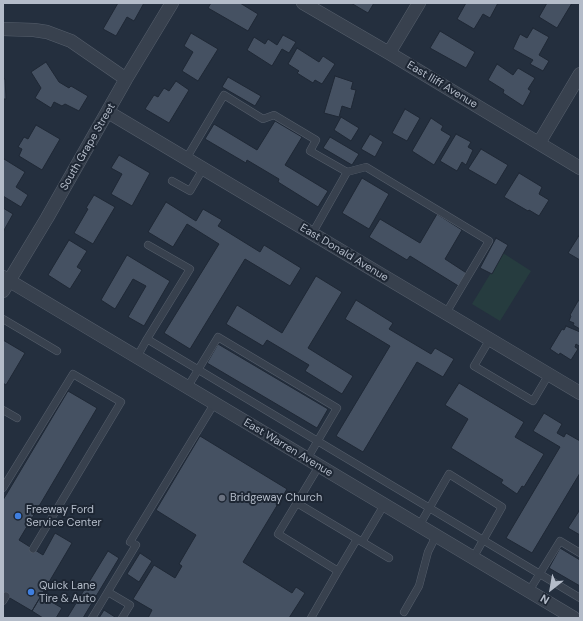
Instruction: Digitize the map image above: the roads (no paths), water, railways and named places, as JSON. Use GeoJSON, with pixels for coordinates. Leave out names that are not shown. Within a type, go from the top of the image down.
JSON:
{"type":"FeatureCollection","features":[{"type":"Feature","properties":{"kind":"street","name":"South Grape Street"},"geometry":{"type":"LineString","coordinates":[[5,283],[48,218],[126,79],[172,3]]}},
{"type":"Feature","properties":{"kind":"street","name":"East Iliff Avenue"},"geometry":{"type":"LineString","coordinates":[[304,3],[580,168]]}},
{"type":"Feature","properties":{"kind":"street"},"geometry":{"type":"LineString","coordinates":[[389,53],[418,3]]}},
{"type":"Feature","properties":{"kind":"street"},"geometry":{"type":"LineString","coordinates":[[3,29],[47,32],[71,41],[126,79]]}},
{"type":"Feature","properties":{"kind":"street"},"geometry":{"type":"LineString","coordinates":[[539,143],[580,74]]}},
{"type":"Feature","properties":{"kind":"street","name":"East Donald Avenue"},"geometry":{"type":"LineString","coordinates":[[108,112],[580,393]]}},
{"type":"Feature","properties":{"kind":"street","name":"East Warren Avenue"},"geometry":{"type":"LineString","coordinates":[[5,283],[137,358],[574,618]]}},
{"type":"Feature","properties":{"kind":"lane"},"geometry":{"type":"LineString","coordinates":[[186,159],[224,95],[263,119],[274,115],[316,140],[310,150],[347,172],[366,167],[489,241],[446,313]]}},
{"type":"Feature","properties":{"kind":"lane"},"geometry":{"type":"LineString","coordinates":[[172,181],[190,191],[203,169]]}},
{"type":"Feature","properties":{"kind":"lane"},"geometry":{"type":"LineString","coordinates":[[312,234],[347,172]]}},
{"type":"Feature","properties":{"kind":"lane"},"geometry":{"type":"LineString","coordinates":[[137,358],[190,269],[148,245]]}},
{"type":"Feature","properties":{"kind":"lane"},"geometry":{"type":"LineString","coordinates":[[3,319],[57,351]]}},
{"type":"Feature","properties":{"kind":"lane"},"geometry":{"type":"LineString","coordinates":[[187,388],[218,337],[337,408],[307,459]]}},
{"type":"Feature","properties":{"kind":"lane"},"geometry":{"type":"LineString","coordinates":[[147,339],[580,598]]}},
{"type":"Feature","properties":{"kind":"lane"},"geometry":{"type":"LineString","coordinates":[[490,339],[474,366],[480,370],[533,401],[549,374]]}},
{"type":"Feature","properties":{"kind":"lane"},"geometry":{"type":"LineString","coordinates":[[3,488],[72,374],[121,402],[33,549]]}},
{"type":"Feature","properties":{"kind":"lane"},"geometry":{"type":"LineString","coordinates":[[92,618],[136,545],[130,542],[214,404]]}},
{"type":"Feature","properties":{"kind":"lane"},"geometry":{"type":"LineString","coordinates":[[3,410],[17,418]]}},
{"type":"Feature","properties":{"kind":"lane"},"geometry":{"type":"LineString","coordinates":[[319,466],[278,534],[338,571]]}},
{"type":"Feature","properties":{"kind":"lane"},"geometry":{"type":"LineString","coordinates":[[419,526],[449,474],[502,507],[473,558]]}},
{"type":"Feature","properties":{"kind":"lane"},"geometry":{"type":"LineString","coordinates":[[297,503],[389,558]]}},
{"type":"Feature","properties":{"kind":"lane"},"geometry":{"type":"LineString","coordinates":[[311,618],[338,571],[384,505]]}},
{"type":"Feature","properties":{"kind":"lane"},"geometry":{"type":"LineString","coordinates":[[404,612],[419,586],[428,552],[436,536]]}},
{"type":"Feature","properties":{"kind":"lane"},"geometry":{"type":"LineString","coordinates":[[529,591],[560,540],[580,553]]}},
{"type":"Feature","properties":{"kind":"lane"},"geometry":{"type":"LineString","coordinates":[[108,592],[130,605],[122,618]]}},
{"type":"Feature","properties":{"kind":"place","name":"Bridgeway Church"},"geometry":{"type":"Point","coordinates":[222,498]}},
{"type":"Feature","properties":{"kind":"place","name":"Freeway Ford Service Center"},"geometry":{"type":"Point","coordinates":[18,516]}},
{"type":"Feature","properties":{"kind":"place","name":"Quick Lane Tire & Auto"},"geometry":{"type":"Point","coordinates":[31,592]}}]}
